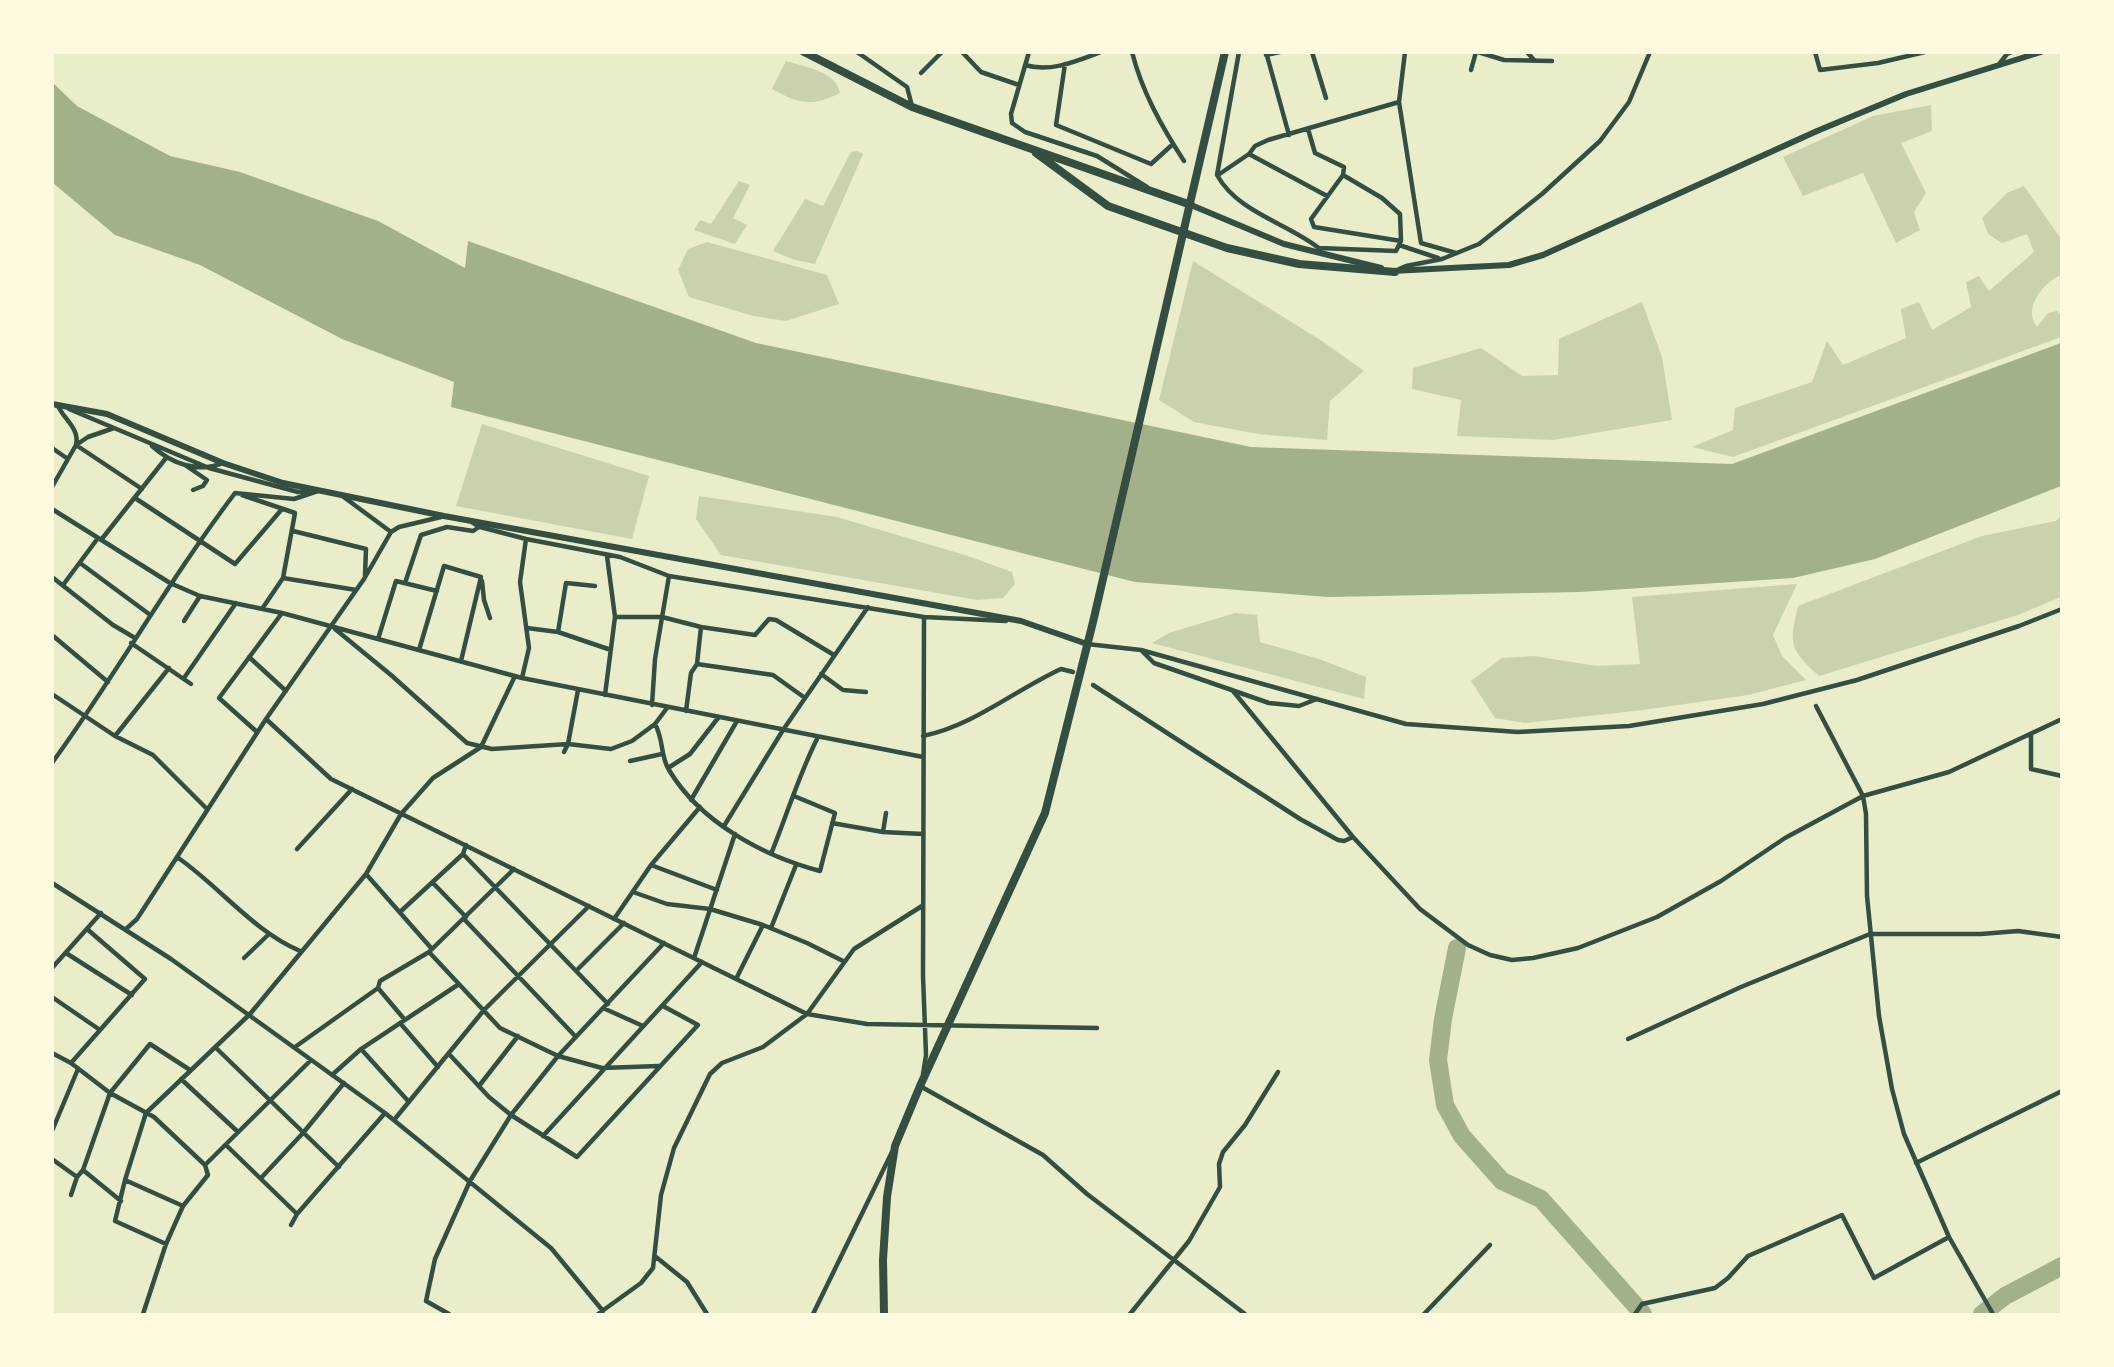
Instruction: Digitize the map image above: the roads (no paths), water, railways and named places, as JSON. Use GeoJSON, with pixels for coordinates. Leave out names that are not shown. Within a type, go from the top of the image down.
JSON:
{"type":"FeatureCollection","features":[{"type":"Feature","properties":{"kind":"main road"},"geometry":{"type":"LineString","coordinates":[[804,52],[912,107],[1191,208]]}},
{"type":"Feature","properties":{"kind":"main road"},"geometry":{"type":"LineString","coordinates":[[884,1314],[883,1260],[887,1197],[895,1146],[1045,813],[1191,208],[1225,52]]}},
{"type":"Feature","properties":{"kind":"main road"},"geometry":{"type":"LineString","coordinates":[[1029,148],[1108,206],[1227,248],[1299,264],[1395,272]]}},
{"type":"Feature","properties":{"kind":"street"},"geometry":{"type":"LineString","coordinates":[[857,52],[907,87],[912,107]]}},
{"type":"Feature","properties":{"kind":"street"},"geometry":{"type":"LineString","coordinates":[[921,73],[942,52]]}},
{"type":"Feature","properties":{"kind":"street"},"geometry":{"type":"LineString","coordinates":[[962,52],[981,72],[1020,85]]}},
{"type":"Feature","properties":{"kind":"street"},"geometry":{"type":"LineString","coordinates":[[1029,52],[1011,114],[1012,123],[1025,132],[1097,156],[1161,196]]}},
{"type":"Feature","properties":{"kind":"street"},"geometry":{"type":"LineString","coordinates":[[1025,65],[1037,69],[1065,64],[1101,52]]}},
{"type":"Feature","properties":{"kind":"street"},"geometry":{"type":"LineString","coordinates":[[1132,52],[1137,75],[1163,129],[1184,161]]}},
{"type":"Feature","properties":{"kind":"street"},"geometry":{"type":"LineString","coordinates":[[1239,52],[1217,175],[1224,188],[1326,254]]}},
{"type":"Feature","properties":{"kind":"street"},"geometry":{"type":"LineString","coordinates":[[1280,52],[1266,54],[1289,135]]}},
{"type":"Feature","properties":{"kind":"street"},"geometry":{"type":"LineString","coordinates":[[1312,52],[1326,98]]}},
{"type":"Feature","properties":{"kind":"street"},"geometry":{"type":"LineString","coordinates":[[1405,52],[1399,102],[1421,243],[1457,253]]}},
{"type":"Feature","properties":{"kind":"street"},"geometry":{"type":"LineString","coordinates":[[1471,69],[1477,52],[1504,60],[1552,61]]}},
{"type":"Feature","properties":{"kind":"street"},"geometry":{"type":"LineString","coordinates":[[1395,272],[1406,266],[1442,259],[1479,244],[1510,220],[1600,141],[1629,102],[1650,52]]}},
{"type":"Feature","properties":{"kind":"street"},"geometry":{"type":"LineString","coordinates":[[1815,52],[1820,70],[1878,63],[1925,52]]}},
{"type":"Feature","properties":{"kind":"street"},"geometry":{"type":"LineString","coordinates":[[1997,68],[2007,54],[2012,52]]}},
{"type":"Feature","properties":{"kind":"street"},"geometry":{"type":"LineString","coordinates":[[1191,208],[1284,244],[1395,272],[1508,265],[1543,255],[1880,104],[2041,52]]}},
{"type":"Feature","properties":{"kind":"street"},"geometry":{"type":"LineString","coordinates":[[1528,53],[1534,61]]}},
{"type":"Feature","properties":{"kind":"street"},"geometry":{"type":"LineString","coordinates":[[1065,64],[1056,125],[1151,164],[1173,144]]}},
{"type":"Feature","properties":{"kind":"street"},"geometry":{"type":"LineString","coordinates":[[1217,175],[1249,155],[1255,146],[1399,102]]}},
{"type":"Feature","properties":{"kind":"street"},"geometry":{"type":"LineString","coordinates":[[1308,129],[1315,153],[1344,167],[1343,175],[1311,219],[1314,226],[1400,243],[1442,259]]}},
{"type":"Feature","properties":{"kind":"street"},"geometry":{"type":"LineString","coordinates":[[1249,155],[1327,196]]}},
{"type":"Feature","properties":{"kind":"street"},"geometry":{"type":"LineString","coordinates":[[1318,248],[1396,251],[1400,243],[1400,214],[1382,198],[1343,175]]}},
{"type":"Feature","properties":{"kind":"street"},"geometry":{"type":"LineString","coordinates":[[54,405],[209,468],[298,492],[322,490]]}},
{"type":"Feature","properties":{"kind":"street"},"geometry":{"type":"LineString","coordinates":[[52,487],[78,438],[73,426],[54,405]]}},
{"type":"Feature","properties":{"kind":"street"},"geometry":{"type":"LineString","coordinates":[[54,405],[107,414],[223,463],[284,483],[444,516],[1021,621],[1087,644],[1141,650],[1406,724],[1518,732],[1629,726],[1763,704],[1857,680],[2018,626],[2062,608]]}},
{"type":"Feature","properties":{"kind":"street"},"geometry":{"type":"LineString","coordinates":[[76,445],[88,437],[114,428]]}},
{"type":"Feature","properties":{"kind":"street"},"geometry":{"type":"LineString","coordinates":[[149,443],[166,458],[185,465],[209,468],[223,463]]}},
{"type":"Feature","properties":{"kind":"street"},"geometry":{"type":"LineString","coordinates":[[76,445],[142,489]]}},
{"type":"Feature","properties":{"kind":"street"},"geometry":{"type":"LineString","coordinates":[[52,449],[68,459]]}},
{"type":"Feature","properties":{"kind":"street"},"geometry":{"type":"LineString","coordinates":[[63,585],[166,458]]}},
{"type":"Feature","properties":{"kind":"street"},"geometry":{"type":"LineString","coordinates":[[185,465],[207,480],[203,486],[193,490]]}},
{"type":"Feature","properties":{"kind":"street"},"geometry":{"type":"LineString","coordinates":[[234,493],[294,499],[322,490]]}},
{"type":"Feature","properties":{"kind":"street"},"geometry":{"type":"LineString","coordinates":[[337,492],[391,532]]}},
{"type":"Feature","properties":{"kind":"street"},"geometry":{"type":"LineString","coordinates":[[234,493],[295,513],[282,578],[262,609]]}},
{"type":"Feature","properties":{"kind":"street"},"geometry":{"type":"LineString","coordinates":[[53,762],[86,717],[149,614],[198,541],[234,493]]}},
{"type":"Feature","properties":{"kind":"street"},"geometry":{"type":"LineString","coordinates":[[135,498],[235,564],[282,509]]}},
{"type":"Feature","properties":{"kind":"street"},"geometry":{"type":"LineString","coordinates":[[52,509],[170,583],[200,596],[282,613],[522,678],[923,757]]}},
{"type":"Feature","properties":{"kind":"street"},"geometry":{"type":"LineString","coordinates":[[126,929],[136,919],[257,732],[365,579],[391,532],[398,527],[444,516]]}},
{"type":"Feature","properties":{"kind":"street"},"geometry":{"type":"LineString","coordinates":[[466,519],[480,527],[526,539],[620,557],[669,576],[924,617],[1021,621]]}},
{"type":"Feature","properties":{"kind":"street"},"geometry":{"type":"LineString","coordinates":[[405,583],[421,536],[447,527],[473,531],[480,527]]}},
{"type":"Feature","properties":{"kind":"street"},"geometry":{"type":"LineString","coordinates":[[293,531],[366,549],[365,579]]}},
{"type":"Feature","properties":{"kind":"street"},"geometry":{"type":"LineString","coordinates":[[522,678],[528,648],[520,582],[526,539]]}},
{"type":"Feature","properties":{"kind":"street"},"geometry":{"type":"LineString","coordinates":[[605,695],[615,617],[607,555]]}},
{"type":"Feature","properties":{"kind":"street"},"geometry":{"type":"LineString","coordinates":[[80,563],[149,614]]}},
{"type":"Feature","properties":{"kind":"street"},"geometry":{"type":"LineString","coordinates":[[419,650],[444,565],[481,577]]}},
{"type":"Feature","properties":{"kind":"street"},"geometry":{"type":"LineString","coordinates":[[652,705],[655,659],[669,576]]}},
{"type":"Feature","properties":{"kind":"street"},"geometry":{"type":"LineString","coordinates":[[52,577],[113,625],[135,638]]}},
{"type":"Feature","properties":{"kind":"street"},"geometry":{"type":"LineString","coordinates":[[481,577],[490,618]]}},
{"type":"Feature","properties":{"kind":"street"},"geometry":{"type":"LineString","coordinates":[[461,662],[481,577]]}},
{"type":"Feature","properties":{"kind":"street"},"geometry":{"type":"LineString","coordinates":[[282,578],[356,590]]}},
{"type":"Feature","properties":{"kind":"street"},"geometry":{"type":"LineString","coordinates":[[378,639],[396,581],[437,591]]}},
{"type":"Feature","properties":{"kind":"street"},"geometry":{"type":"LineString","coordinates":[[558,632],[566,583],[595,586]]}},
{"type":"Feature","properties":{"kind":"street"},"geometry":{"type":"LineString","coordinates":[[184,621],[200,596]]}},
{"type":"Feature","properties":{"kind":"street"},"geometry":{"type":"LineString","coordinates":[[184,678],[236,603]]}},
{"type":"Feature","properties":{"kind":"street"},"geometry":{"type":"LineString","coordinates":[[724,826],[783,730],[869,607]]}},
{"type":"Feature","properties":{"kind":"street"},"geometry":{"type":"LineString","coordinates":[[257,732],[219,698],[282,613]]}},
{"type":"Feature","properties":{"kind":"street"},"geometry":{"type":"LineString","coordinates":[[615,617],[662,617],[754,635],[769,619],[776,620],[834,655]]}},
{"type":"Feature","properties":{"kind":"street"},"geometry":{"type":"LineString","coordinates":[[924,617],[923,905],[926,1055],[920,1086],[1044,1155],[1087,1194],[1245,1314]]}},
{"type":"Feature","properties":{"kind":"street"},"geometry":{"type":"LineString","coordinates":[[685,711],[691,673],[697,664],[701,626]]}},
{"type":"Feature","properties":{"kind":"street"},"geometry":{"type":"LineString","coordinates":[[332,627],[467,743],[481,747],[492,749],[568,744],[611,749],[632,741],[655,724],[667,708]]}},
{"type":"Feature","properties":{"kind":"street"},"geometry":{"type":"LineString","coordinates":[[527,628],[558,632],[611,650]]}},
{"type":"Feature","properties":{"kind":"street"},"geometry":{"type":"LineString","coordinates":[[52,635],[108,682]]}},
{"type":"Feature","properties":{"kind":"street"},"geometry":{"type":"LineString","coordinates":[[131,643],[191,684]]}},
{"type":"Feature","properties":{"kind":"street"},"geometry":{"type":"LineString","coordinates":[[1141,650],[1154,663],[1269,703],[1299,706],[1318,699]]}},
{"type":"Feature","properties":{"kind":"street"},"geometry":{"type":"LineString","coordinates":[[249,657],[286,691]]}},
{"type":"Feature","properties":{"kind":"street"},"geometry":{"type":"LineString","coordinates":[[697,664],[773,675],[805,698]]}},
{"type":"Feature","properties":{"kind":"street"},"geometry":{"type":"LineString","coordinates":[[115,736],[169,668]]}},
{"type":"Feature","properties":{"kind":"street"},"geometry":{"type":"LineString","coordinates":[[923,736],[941,733],[973,718],[1061,670],[1073,672]]}},
{"type":"Feature","properties":{"kind":"street"},"geometry":{"type":"LineString","coordinates":[[821,674],[843,690],[866,692]]}},
{"type":"Feature","properties":{"kind":"street"},"geometry":{"type":"LineString","coordinates":[[166,1244],[115,1221],[146,1113],[250,1014],[366,874],[401,814],[433,778],[481,747],[515,676]]}},
{"type":"Feature","properties":{"kind":"street"},"geometry":{"type":"LineString","coordinates":[[1093,685],[1300,819],[1338,841],[1353,837]]}},
{"type":"Feature","properties":{"kind":"street"},"geometry":{"type":"LineString","coordinates":[[564,752],[568,744],[578,690]]}},
{"type":"Feature","properties":{"kind":"street"},"geometry":{"type":"LineString","coordinates":[[1233,691],[1353,837],[1420,909],[1468,944],[1490,955],[1512,960],[1578,948],[1657,917],[1721,881],[1785,838],[1863,796],[1949,772],[2062,719]]}},
{"type":"Feature","properties":{"kind":"street"},"geometry":{"type":"LineString","coordinates":[[52,694],[115,736],[153,755],[207,809]]}},
{"type":"Feature","properties":{"kind":"street"},"geometry":{"type":"LineString","coordinates":[[1816,706],[1863,796],[1866,814],[1867,896],[1879,1016],[1892,1089],[1904,1134],[1949,1237],[1992,1313]]}},
{"type":"Feature","properties":{"kind":"street"},"geometry":{"type":"LineString","coordinates":[[668,769],[690,754],[719,718]]}},
{"type":"Feature","properties":{"kind":"street"},"geometry":{"type":"LineString","coordinates":[[266,719],[331,779],[807,1014],[867,1024],[1097,1028]]}},
{"type":"Feature","properties":{"kind":"street"},"geometry":{"type":"LineString","coordinates":[[691,800],[737,721]]}},
{"type":"Feature","properties":{"kind":"street"},"geometry":{"type":"LineString","coordinates":[[655,724],[662,737],[662,754],[668,769],[691,800],[735,834],[771,854],[796,865],[820,871],[835,813],[794,796]]}},
{"type":"Feature","properties":{"kind":"street"},"geometry":{"type":"LineString","coordinates":[[2031,734],[2031,769],[2062,776]]}},
{"type":"Feature","properties":{"kind":"street"},"geometry":{"type":"LineString","coordinates":[[771,854],[802,768],[818,737]]}},
{"type":"Feature","properties":{"kind":"street"},"geometry":{"type":"LineString","coordinates":[[630,761],[662,754]]}},
{"type":"Feature","properties":{"kind":"street"},"geometry":{"type":"LineString","coordinates":[[297,849],[352,789]]}},
{"type":"Feature","properties":{"kind":"street"},"geometry":{"type":"LineString","coordinates":[[614,919],[650,865],[700,807]]}},
{"type":"Feature","properties":{"kind":"street"},"geometry":{"type":"LineString","coordinates":[[883,832],[886,813]]}},
{"type":"Feature","properties":{"kind":"street"},"geometry":{"type":"LineString","coordinates":[[832,823],[883,832],[923,834]]}},
{"type":"Feature","properties":{"kind":"street"},"geometry":{"type":"LineString","coordinates":[[694,958],[735,834]]}},
{"type":"Feature","properties":{"kind":"street"},"geometry":{"type":"LineString","coordinates":[[400,912],[463,854],[466,845]]}},
{"type":"Feature","properties":{"kind":"street"},"geometry":{"type":"LineString","coordinates":[[463,854],[576,971],[605,1006],[643,1026]]}},
{"type":"Feature","properties":{"kind":"street"},"geometry":{"type":"LineString","coordinates":[[177,857],[278,942],[300,951]]}},
{"type":"Feature","properties":{"kind":"street"},"geometry":{"type":"LineString","coordinates":[[650,865],[717,890]]}},
{"type":"Feature","properties":{"kind":"street"},"geometry":{"type":"LineString","coordinates":[[771,928],[796,865]]}},
{"type":"Feature","properties":{"kind":"street"},"geometry":{"type":"LineString","coordinates":[[295,1047],[377,988],[380,981],[430,950],[514,869]]}},
{"type":"Feature","properties":{"kind":"street"},"geometry":{"type":"LineString","coordinates":[[366,874],[500,1028],[558,1056],[602,1068],[660,1066]]}},
{"type":"Feature","properties":{"kind":"street"},"geometry":{"type":"LineString","coordinates":[[52,883],[126,929],[250,1014],[394,1120],[551,1248],[601,1313],[649,1275],[656,1257],[661,1195],[674,1148],[703,1085],[722,1063],[763,1047],[807,1014],[853,948],[923,905]]}},
{"type":"Feature","properties":{"kind":"street"},"geometry":{"type":"LineString","coordinates":[[433,883],[576,1037]]}},
{"type":"Feature","properties":{"kind":"street"},"geometry":{"type":"LineString","coordinates":[[634,892],[667,904],[710,909],[763,925],[843,961]]}},
{"type":"Feature","properties":{"kind":"street"},"geometry":{"type":"LineString","coordinates":[[394,1120],[484,1010],[589,906]]}},
{"type":"Feature","properties":{"kind":"street"},"geometry":{"type":"LineString","coordinates":[[52,968],[101,913]]}},
{"type":"Feature","properties":{"kind":"street"},"geometry":{"type":"LineString","coordinates":[[576,971],[624,923]]}},
{"type":"Feature","properties":{"kind":"street"},"geometry":{"type":"LineString","coordinates":[[736,979],[763,925]]}},
{"type":"Feature","properties":{"kind":"street"},"geometry":{"type":"LineString","coordinates":[[71,1063],[145,979],[87,929]]}},
{"type":"Feature","properties":{"kind":"street"},"geometry":{"type":"LineString","coordinates":[[1628,1038],[1741,987],[1870,934],[1981,934],[2018,931],[2062,936]]}},
{"type":"Feature","properties":{"kind":"street"},"geometry":{"type":"LineString","coordinates":[[244,958],[269,933]]}},
{"type":"Feature","properties":{"kind":"street"},"geometry":{"type":"LineString","coordinates":[[449,1314],[426,1301],[435,1259],[470,1181],[511,1115],[558,1056],[664,943]]}},
{"type":"Feature","properties":{"kind":"street"},"geometry":{"type":"LineString","coordinates":[[66,953],[132,995]]}},
{"type":"Feature","properties":{"kind":"street"},"geometry":{"type":"LineString","coordinates":[[542,1136],[702,962]]}},
{"type":"Feature","properties":{"kind":"street"},"geometry":{"type":"LineString","coordinates":[[332,1075],[361,1049],[459,984]]}},
{"type":"Feature","properties":{"kind":"street"},"geometry":{"type":"LineString","coordinates":[[377,988],[438,1067]]}},
{"type":"Feature","properties":{"kind":"street"},"geometry":{"type":"LineString","coordinates":[[52,997],[100,1030]]}},
{"type":"Feature","properties":{"kind":"street"},"geometry":{"type":"LineString","coordinates":[[449,1054],[511,1115],[576,1157],[698,1025],[663,1006]]}},
{"type":"Feature","properties":{"kind":"street"},"geometry":{"type":"LineString","coordinates":[[479,1086],[518,1036]]}},
{"type":"Feature","properties":{"kind":"street"},"geometry":{"type":"LineString","coordinates":[[71,1195],[77,1177],[83,1170],[110,1093],[150,1044],[190,1070]]}},
{"type":"Feature","properties":{"kind":"street"},"geometry":{"type":"LineString","coordinates":[[215,1046],[338,1167]]}},
{"type":"Feature","properties":{"kind":"street"},"geometry":{"type":"LineString","coordinates":[[361,1049],[409,1102]]}},
{"type":"Feature","properties":{"kind":"street"},"geometry":{"type":"LineString","coordinates":[[52,1053],[71,1063],[110,1093],[154,1117],[205,1165],[208,1175],[183,1206],[166,1244],[143,1314]]}},
{"type":"Feature","properties":{"kind":"street"},"geometry":{"type":"LineString","coordinates":[[205,1165],[311,1060]]}},
{"type":"Feature","properties":{"kind":"street"},"geometry":{"type":"LineString","coordinates":[[52,1131],[78,1069]]}},
{"type":"Feature","properties":{"kind":"street"},"geometry":{"type":"LineString","coordinates":[[1130,1314],[1175,1261],[1220,1187],[1219,1164],[1223,1152],[1245,1125],[1278,1072]]}},
{"type":"Feature","properties":{"kind":"street"},"geometry":{"type":"LineString","coordinates":[[181,1079],[237,1132]]}},
{"type":"Feature","properties":{"kind":"street"},"geometry":{"type":"LineString","coordinates":[[261,1178],[344,1083]]}},
{"type":"Feature","properties":{"kind":"street"},"geometry":{"type":"LineString","coordinates":[[1916,1163],[2062,1091]]}},
{"type":"Feature","properties":{"kind":"street"},"geometry":{"type":"LineString","coordinates":[[291,1224],[385,1113]]}},
{"type":"Feature","properties":{"kind":"street"},"geometry":{"type":"LineString","coordinates":[[226,1145],[297,1214]]}},
{"type":"Feature","properties":{"kind":"street"},"geometry":{"type":"LineString","coordinates":[[813,1314],[895,1146]]}},
{"type":"Feature","properties":{"kind":"street"},"geometry":{"type":"LineString","coordinates":[[52,1159],[77,1177]]}},
{"type":"Feature","properties":{"kind":"street"},"geometry":{"type":"LineString","coordinates":[[83,1170],[121,1201]]}},
{"type":"Feature","properties":{"kind":"street"},"geometry":{"type":"LineString","coordinates":[[125,1180],[183,1206]]}},
{"type":"Feature","properties":{"kind":"street"},"geometry":{"type":"LineString","coordinates":[[1635,1314],[1642,1304],[1715,1288],[1748,1256],[1842,1215],[1874,1278],[1949,1237]]}},
{"type":"Feature","properties":{"kind":"street"},"geometry":{"type":"LineString","coordinates":[[1424,1314],[1490,1245]]}},
{"type":"Feature","properties":{"kind":"street"},"geometry":{"type":"LineString","coordinates":[[656,1257],[687,1282],[707,1314]]}},
{"type":"Feature","properties":{"kind":"waterway"},"geometry":{"type":"LineString","coordinates":[[1457,948],[1438,1060],[1445,1105],[1462,1136],[1502,1181],[1541,1199],[1643,1314]]}},
{"type":"Feature","properties":{"kind":"waterway"},"geometry":{"type":"LineString","coordinates":[[1982,1314],[2005,1296],[2062,1266]]}}]}
